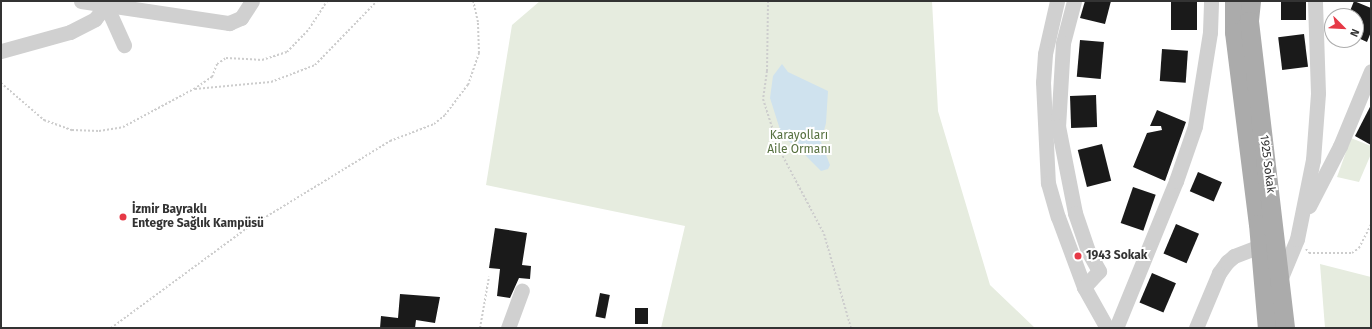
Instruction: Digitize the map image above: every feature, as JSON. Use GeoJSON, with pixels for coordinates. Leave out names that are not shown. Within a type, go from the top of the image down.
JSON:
{"type":"FeatureCollection","features":[{"type":"Feature","properties":{"kind":"main road","name":"1925 Sokak"},"geometry":{"type":"LineString","coordinates":[[1234,1],[1234,32],[1260,246],[1267,328]]}},
{"type":"Feature","properties":{"kind":"main road","name":"1925 Sokak"},"geometry":{"type":"LineString","coordinates":[[1251,1],[1249,21],[1285,328]]}},
{"type":"Feature","properties":{"kind":"street"},"geometry":{"type":"LineString","coordinates":[[81,1],[229,23],[241,18],[252,1]]}},
{"type":"Feature","properties":{"kind":"street"},"geometry":{"type":"LineString","coordinates":[[1057,1],[1045,54],[1043,82],[1048,183],[1058,217],[1084,287],[1107,328]]}},
{"type":"Feature","properties":{"kind":"street"},"geometry":{"type":"LineString","coordinates":[[1074,1],[1063,43],[1058,126],[1075,213],[1088,251],[1099,271],[1084,287]]}},
{"type":"Feature","properties":{"kind":"street"},"geometry":{"type":"LineString","coordinates":[[1116,328],[1176,181],[1195,126],[1210,32],[1211,1]]}},
{"type":"Feature","properties":{"kind":"street"},"geometry":{"type":"LineString","coordinates":[[1280,280],[1297,239],[1303,216],[1312,160],[1318,92],[1315,1]]}},
{"type":"Feature","properties":{"kind":"street"},"geometry":{"type":"LineString","coordinates":[[106,5],[124,45]]}},
{"type":"Feature","properties":{"kind":"street"},"geometry":{"type":"LineString","coordinates":[[1,51],[70,32],[95,19],[106,5]]}},
{"type":"Feature","properties":{"kind":"street"},"geometry":{"type":"LineString","coordinates":[[1303,216],[1340,146],[1371,71]]}},
{"type":"Feature","properties":{"kind":"street"},"geometry":{"type":"LineString","coordinates":[[1196,328],[1220,273],[1227,262],[1234,256],[1260,246]]}},
{"type":"Feature","properties":{"kind":"street"},"geometry":{"type":"LineString","coordinates":[[508,328],[522,290]]}},
{"type":"Feature","properties":{"kind":"path"},"geometry":{"type":"LineString","coordinates":[[1,84],[44,120],[72,130],[99,131],[123,127],[194,89],[212,77],[217,64],[226,58],[262,60],[287,52],[310,29],[327,1]]}},
{"type":"Feature","properties":{"kind":"path"},"geometry":{"type":"LineString","coordinates":[[194,89],[271,82],[315,66],[378,1]]}},
{"type":"Feature","properties":{"kind":"path"},"geometry":{"type":"LineString","coordinates":[[111,328],[246,229],[390,141],[434,124],[446,115],[468,85],[479,53],[478,22],[473,1]]}},
{"type":"Feature","properties":{"kind":"path"},"geometry":{"type":"LineString","coordinates":[[768,1],[767,71],[763,99],[779,149],[824,234],[851,328]]}},
{"type":"Feature","properties":{"kind":"path"},"geometry":{"type":"LineString","coordinates":[[1297,239],[1309,253],[1352,253],[1359,248],[1371,224]]}},
{"type":"Feature","properties":{"kind":"path"},"geometry":{"type":"LineString","coordinates":[[480,328],[489,277]]}},
{"type":"Feature","properties":{"kind":"green space","name":"Karayolları Aile Ormanı"},"geometry":{"type":"Polygon","coordinates":[[[540,1],[932,1],[938,111],[990,285],[1035,328],[661,328],[685,226],[486,185],[512,25],[540,1]]]}},
{"type":"Feature","properties":{"kind":"green space"},"geometry":{"type":"Polygon","coordinates":[[[1351,138],[1371,146],[1371,154],[1359,182],[1337,177],[1351,138]]]}},
{"type":"Feature","properties":{"kind":"green space"},"geometry":{"type":"Polygon","coordinates":[[[1320,264],[1371,277],[1371,328],[1325,328],[1320,264]]]}},
{"type":"Feature","properties":{"kind":"water"},"geometry":{"type":"Polygon","coordinates":[[[782,64],[788,72],[828,91],[826,123],[821,142],[830,165],[828,169],[821,171],[799,149],[782,136],[770,98],[773,76],[782,64]]]}},
{"type":"Feature","properties":{"kind":"building"},"geometry":{"type":"Polygon","coordinates":[[[1085,1],[1111,1],[1105,24],[1080,18],[1085,1]]]}},
{"type":"Feature","properties":{"kind":"building"},"geometry":{"type":"Polygon","coordinates":[[[1171,1],[1197,1],[1197,30],[1171,30],[1171,1]]]}},
{"type":"Feature","properties":{"kind":"building"},"geometry":{"type":"Polygon","coordinates":[[[1281,1],[1306,1],[1306,20],[1281,20],[1281,1]]]}},
{"type":"Feature","properties":{"kind":"building"},"geometry":{"type":"Polygon","coordinates":[[[1354,1],[1371,8],[1371,32],[1367,42],[1364,41],[1364,8],[1351,8],[1354,1]]]}},
{"type":"Feature","properties":{"kind":"building"},"geometry":{"type":"Polygon","coordinates":[[[1304,34],[1308,67],[1282,70],[1278,37],[1304,34]]]}},
{"type":"Feature","properties":{"kind":"building"},"geometry":{"type":"Polygon","coordinates":[[[1080,40],[1104,42],[1101,79],[1077,77],[1080,40]]]}},
{"type":"Feature","properties":{"kind":"building"},"geometry":{"type":"Polygon","coordinates":[[[1162,49],[1188,51],[1186,83],[1160,81],[1162,49]]]}},
{"type":"Feature","properties":{"kind":"building"},"geometry":{"type":"Polygon","coordinates":[[[1096,95],[1097,127],[1071,128],[1070,96],[1096,95]]]}},
{"type":"Feature","properties":{"kind":"building"},"geometry":{"type":"Polygon","coordinates":[[[1371,105],[1371,145],[1355,136],[1371,105]]]}},
{"type":"Feature","properties":{"kind":"building"},"geometry":{"type":"Polygon","coordinates":[[[1157,110],[1186,122],[1165,181],[1133,167],[1147,133],[1162,130],[1161,126],[1150,126],[1157,110]]]}},
{"type":"Feature","properties":{"kind":"building"},"geometry":{"type":"Polygon","coordinates":[[[1102,144],[1111,181],[1087,187],[1078,150],[1102,144]]]}},
{"type":"Feature","properties":{"kind":"building"},"geometry":{"type":"Polygon","coordinates":[[[1198,172],[1222,182],[1214,201],[1190,191],[1198,172]]]}},
{"type":"Feature","properties":{"kind":"building"},"geometry":{"type":"Polygon","coordinates":[[[1133,187],[1156,195],[1143,231],[1121,223],[1133,187]]]}},
{"type":"Feature","properties":{"kind":"building"},"geometry":{"type":"Polygon","coordinates":[[[1176,224],[1199,234],[1187,263],[1163,253],[1176,224]]]}},
{"type":"Feature","properties":{"kind":"building"},"geometry":{"type":"Polygon","coordinates":[[[495,228],[527,233],[522,265],[531,266],[530,279],[519,278],[510,298],[497,296],[500,269],[489,268],[495,228]]]}},
{"type":"Feature","properties":{"kind":"building"},"geometry":{"type":"Polygon","coordinates":[[[1152,273],[1176,283],[1163,313],[1139,302],[1152,273]]]}},
{"type":"Feature","properties":{"kind":"building"},"geometry":{"type":"Polygon","coordinates":[[[600,293],[610,295],[605,318],[595,317],[600,293]]]}},
{"type":"Feature","properties":{"kind":"building"},"geometry":{"type":"Polygon","coordinates":[[[400,294],[440,297],[435,323],[416,320],[415,328],[380,328],[381,316],[398,318],[400,294]]]}},
{"type":"Feature","properties":{"kind":"building"},"geometry":{"type":"Polygon","coordinates":[[[635,308],[648,308],[648,324],[635,324],[635,308]]]}},
{"type":"Feature","properties":{"kind":"place","name":"İzmir Bayraklı Entegre Sağlık Kampüsü"},"geometry":{"type":"Point","coordinates":[123,217]}},
{"type":"Feature","properties":{"kind":"place","name":"1943 Sokak"},"geometry":{"type":"Point","coordinates":[1078,256]}}]}
